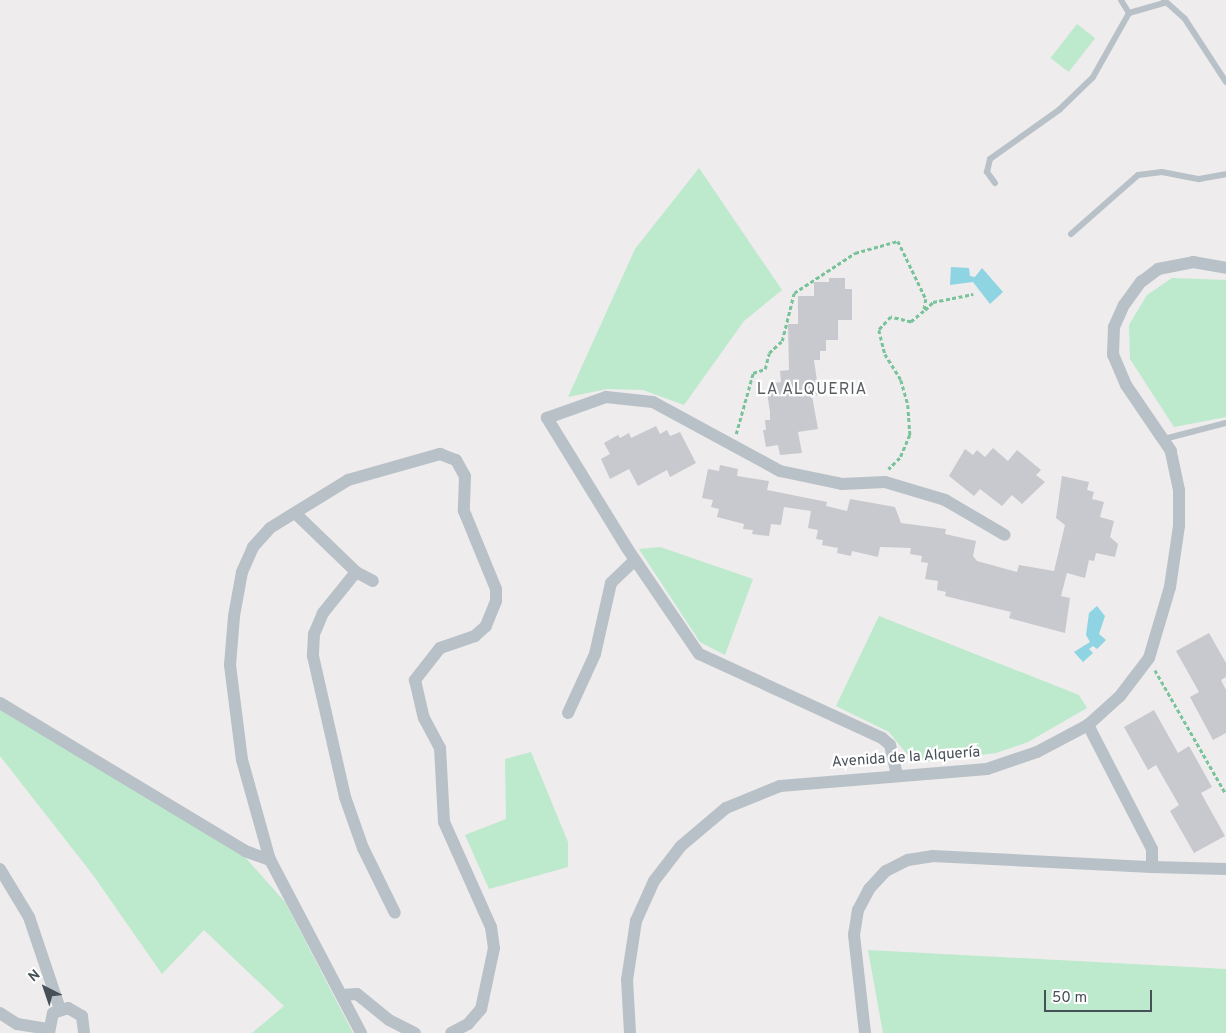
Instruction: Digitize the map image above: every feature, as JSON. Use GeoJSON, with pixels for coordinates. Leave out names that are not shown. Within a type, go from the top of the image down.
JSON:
{"type":"FeatureCollection","features":[{"type":"Feature","properties":{"kind":"street","name":"Avenida de la Alquería"},"geometry":{"type":"LineString","coordinates":[[630,1033],[626,980],[636,921],[654,881],[702,826],[726,808],[780,786],[987,769],[1037,752],[1088,725],[1120,696],[1149,658],[1170,587],[1179,526],[1176,468],[1164,439],[1126,385],[1113,355],[1114,326],[1124,305],[1142,282],[1158,269],[1193,262],[1226,268]]}},
{"type":"Feature","properties":{"kind":"street"},"geometry":{"type":"LineString","coordinates":[[897,775],[890,745],[882,738],[699,654],[635,560],[547,418],[606,397],[653,402],[780,471],[842,484],[885,482],[945,500],[1004,535]]}},
{"type":"Feature","properties":{"kind":"street"},"geometry":{"type":"LineString","coordinates":[[361,1033],[270,860],[242,760],[231,655],[241,580],[252,548],[270,528],[348,480],[431,455],[456,460],[465,476],[464,511],[496,589],[493,614],[475,636],[440,648],[415,680],[424,718],[440,748],[444,822],[491,927],[494,948],[481,1009],[468,1024],[451,1033]]}},
{"type":"Feature","properties":{"kind":"street"},"geometry":{"type":"LineString","coordinates":[[295,513],[356,572],[373,581]]}},
{"type":"Feature","properties":{"kind":"street"},"geometry":{"type":"LineString","coordinates":[[568,713],[596,654],[612,583],[635,560]]}},
{"type":"Feature","properties":{"kind":"street"},"geometry":{"type":"LineString","coordinates":[[356,572],[322,613],[314,634],[312,656],[345,798],[363,848],[395,913]]}},
{"type":"Feature","properties":{"kind":"street"},"geometry":{"type":"LineString","coordinates":[[0,703],[245,851],[270,860]]}},
{"type":"Feature","properties":{"kind":"street"},"geometry":{"type":"LineString","coordinates":[[1088,725],[1152,849],[1152,866]]}},
{"type":"Feature","properties":{"kind":"street"},"geometry":{"type":"LineString","coordinates":[[866,1033],[854,935],[858,910],[869,889],[886,871],[908,860],[932,856],[1226,869]]}},
{"type":"Feature","properties":{"kind":"street"},"geometry":{"type":"LineString","coordinates":[[0,870],[29,916],[60,1009]]}},
{"type":"Feature","properties":{"kind":"street"},"geometry":{"type":"LineString","coordinates":[[342,995],[357,994],[389,1020],[415,1033]]}},
{"type":"Feature","properties":{"kind":"street"},"geometry":{"type":"LineString","coordinates":[[0,1013],[18,1024],[49,1031],[53,1013],[60,1009],[76,1011],[82,1016],[84,1033]]}},
{"type":"Feature","properties":{"kind":"lane"},"geometry":{"type":"LineString","coordinates":[[1121,0],[1129,13]]}},
{"type":"Feature","properties":{"kind":"lane"},"geometry":{"type":"LineString","coordinates":[[995,183],[987,172],[990,160],[1059,110],[1094,78],[1129,13],[1164,2],[1185,19],[1226,82]]}},
{"type":"Feature","properties":{"kind":"lane"},"geometry":{"type":"LineString","coordinates":[[1071,234],[1138,175],[1162,172],[1199,179],[1226,174]]}},
{"type":"Feature","properties":{"kind":"lane"},"geometry":{"type":"LineString","coordinates":[[1164,439],[1226,423]]}},
{"type":"Feature","properties":{"kind":"path"},"geometry":{"type":"LineString","coordinates":[[735,439],[753,373],[765,369],[769,353],[782,341],[794,293],[855,252],[898,241],[926,299],[924,312]]}},
{"type":"Feature","properties":{"kind":"path"},"geometry":{"type":"LineString","coordinates":[[885,482],[886,473],[900,458],[906,442],[909,425],[901,380],[884,354],[879,330],[891,317],[911,322],[933,302],[974,294]]}},
{"type":"Feature","properties":{"kind":"path"},"geometry":{"type":"LineString","coordinates":[[1149,658],[1181,721],[1226,794]]}},
{"type":"Feature","properties":{"kind":"green space"},"geometry":{"type":"Polygon","coordinates":[[[1077,24],[1095,38],[1069,72],[1051,58],[1077,24]]]}},
{"type":"Feature","properties":{"kind":"green space"},"geometry":{"type":"Polygon","coordinates":[[[699,168],[782,290],[744,321],[684,405],[643,390],[607,389],[568,397],[635,249],[699,168]]]}},
{"type":"Feature","properties":{"kind":"green space"},"geometry":{"type":"Polygon","coordinates":[[[1172,278],[1226,280],[1226,417],[1174,427],[1130,359],[1129,325],[1147,295],[1172,278]]]}},
{"type":"Feature","properties":{"kind":"green space"},"geometry":{"type":"Polygon","coordinates":[[[660,547],[753,579],[725,655],[700,642],[639,549],[660,547]]]}},
{"type":"Feature","properties":{"kind":"green space"},"geometry":{"type":"Polygon","coordinates":[[[879,616],[1079,695],[1087,708],[1028,742],[996,753],[914,763],[889,732],[836,706],[879,616]]]}},
{"type":"Feature","properties":{"kind":"green space"},"geometry":{"type":"Polygon","coordinates":[[[0,708],[244,856],[285,902],[353,1033],[252,1033],[284,1006],[204,930],[162,974],[93,875],[0,756],[0,708]]]}},
{"type":"Feature","properties":{"kind":"green space"},"geometry":{"type":"Polygon","coordinates":[[[531,752],[568,842],[568,867],[489,889],[465,835],[506,819],[505,759],[531,752]]]}},
{"type":"Feature","properties":{"kind":"green space"},"geometry":{"type":"Polygon","coordinates":[[[868,950],[1226,969],[1226,1033],[883,1033],[868,950]]]}},
{"type":"Feature","properties":{"kind":"water"},"geometry":{"type":"Polygon","coordinates":[[[951,267],[969,268],[970,276],[975,277],[982,268],[1003,292],[990,304],[973,282],[950,285],[951,267]]]}},
{"type":"Feature","properties":{"kind":"water"},"geometry":{"type":"Polygon","coordinates":[[[1097,606],[1105,616],[1099,634],[1106,640],[1097,649],[1093,646],[1089,649],[1093,653],[1083,662],[1074,652],[1090,642],[1086,635],[1089,613],[1097,606]]]}},
{"type":"Feature","properties":{"kind":"building"},"geometry":{"type":"Polygon","coordinates":[[[829,278],[845,278],[845,289],[852,289],[852,320],[838,320],[838,340],[826,340],[826,351],[820,351],[820,360],[814,360],[819,395],[812,396],[818,429],[798,432],[802,453],[780,455],[778,445],[766,447],[763,430],[766,430],[765,420],[770,420],[767,392],[775,390],[774,383],[781,382],[780,371],[789,370],[788,324],[798,324],[798,296],[814,296],[814,282],[829,282],[829,278]]]}},
{"type":"Feature","properties":{"kind":"building"},"geometry":{"type":"Polygon","coordinates":[[[656,426],[660,434],[667,430],[670,436],[680,432],[696,463],[670,477],[667,470],[638,486],[629,469],[610,479],[601,459],[610,454],[604,443],[618,435],[620,438],[629,433],[631,438],[656,426]]]}},
{"type":"Feature","properties":{"kind":"building"},"geometry":{"type":"Polygon","coordinates":[[[993,448],[1008,461],[1017,450],[1041,470],[1036,475],[1045,482],[1022,504],[1012,495],[1002,506],[980,489],[974,496],[949,476],[965,449],[973,455],[977,450],[985,457],[993,448]]]}},
{"type":"Feature","properties":{"kind":"building"},"geometry":{"type":"Polygon","coordinates":[[[720,465],[738,469],[737,476],[769,481],[767,490],[827,502],[826,506],[847,511],[850,499],[895,507],[901,523],[946,529],[945,534],[976,541],[973,556],[977,561],[1017,572],[1019,565],[1054,571],[1065,525],[1056,518],[1062,476],[1089,482],[1087,490],[1094,492],[1092,499],[1104,502],[1100,517],[1114,521],[1110,537],[1118,544],[1115,557],[1096,553],[1094,561],[1089,560],[1085,578],[1067,573],[1061,596],[1070,598],[1065,633],[1009,618],[1011,612],[945,596],[946,592],[937,590],[938,581],[925,579],[928,563],[921,562],[922,556],[910,554],[911,548],[880,547],[878,557],[852,551],[851,556],[837,553],[838,548],[822,545],[823,540],[816,539],[818,530],[808,528],[811,511],[784,507],[781,525],[771,524],[769,536],[752,534],[753,530],[743,529],[744,524],[717,517],[719,509],[711,507],[713,500],[702,498],[708,469],[719,471],[720,465]]]}},
{"type":"Feature","properties":{"kind":"building"},"geometry":{"type":"Polygon","coordinates":[[[1209,633],[1226,663],[1226,677],[1221,680],[1226,690],[1226,733],[1213,740],[1190,697],[1199,692],[1176,651],[1209,633]]]}},
{"type":"Feature","properties":{"kind":"building"},"geometry":{"type":"Polygon","coordinates":[[[1154,710],[1178,753],[1189,746],[1212,787],[1201,793],[1225,836],[1194,853],[1170,811],[1179,805],[1156,765],[1148,770],[1124,727],[1154,710]]]}},
{"type":"Feature","properties":{"kind":"district","name":"LA ALQUERIA"},"geometry":{"type":"Point","coordinates":[812,390]}}]}
